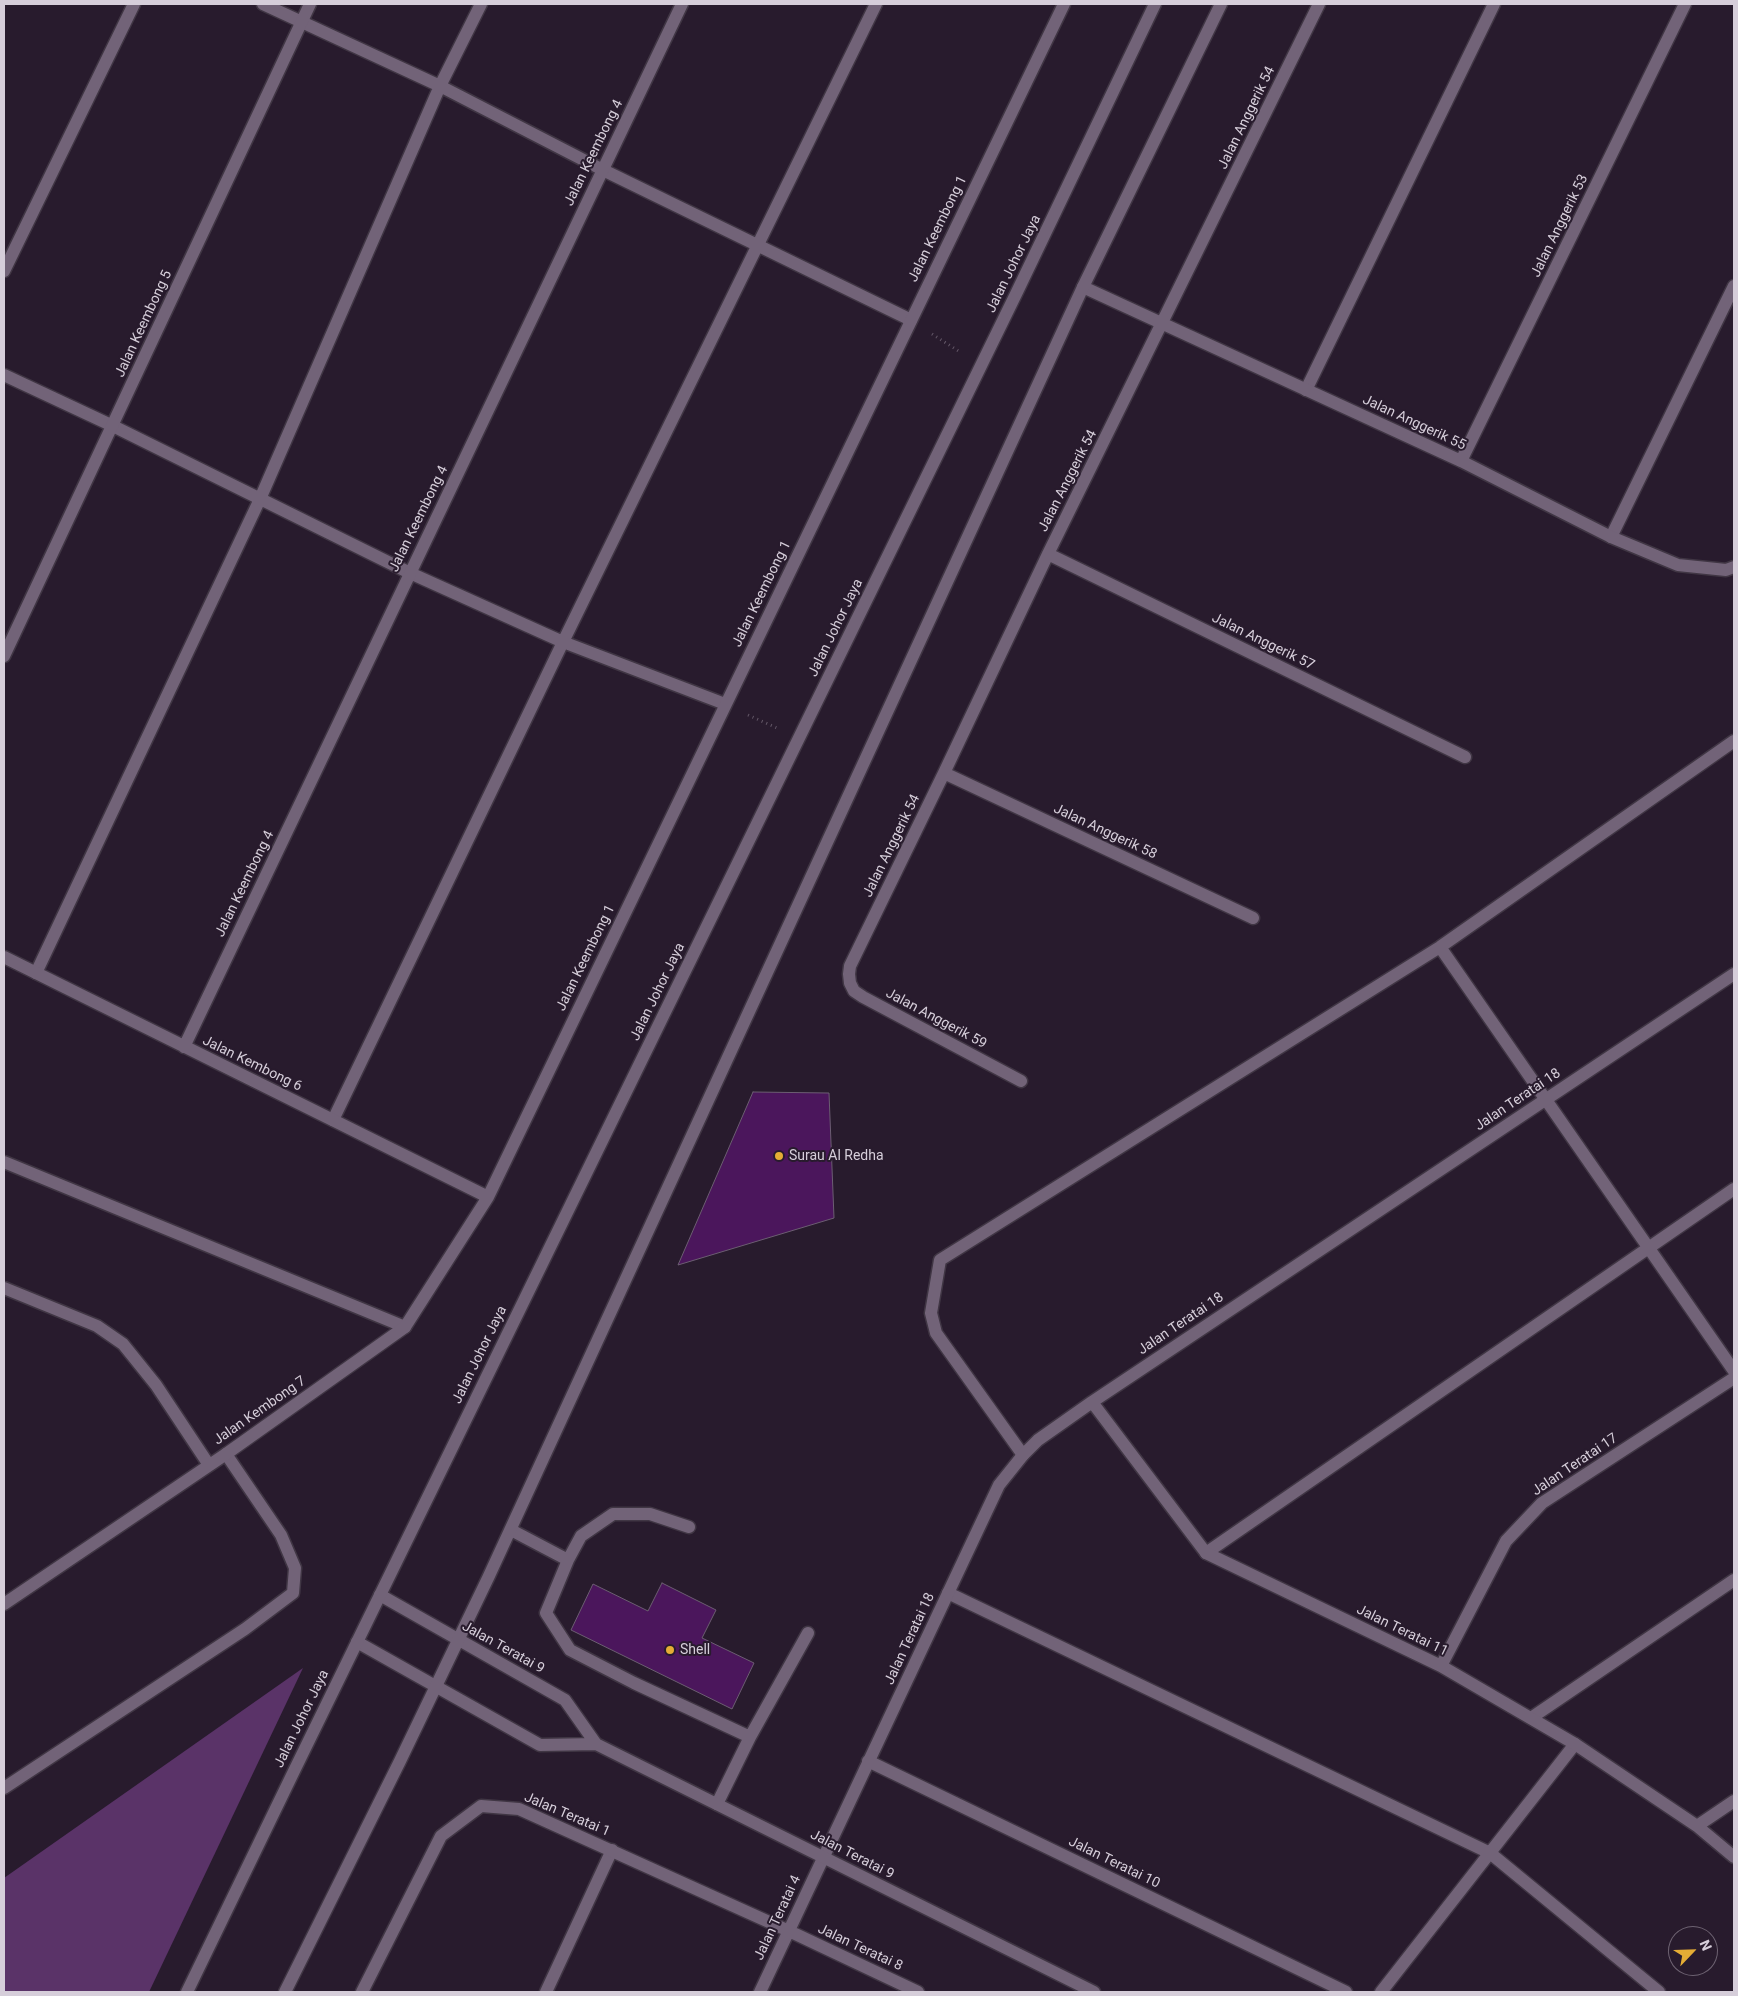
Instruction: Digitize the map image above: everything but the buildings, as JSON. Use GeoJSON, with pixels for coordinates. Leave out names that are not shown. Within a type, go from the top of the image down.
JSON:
{"type":"FeatureCollection","features":[{"type":"Feature","properties":{"kind":"street"},"geometry":{"type":"LineString","coordinates":[[4,271],[134,4]]}},
{"type":"Feature","properties":{"kind":"street"},"geometry":{"type":"LineString","coordinates":[[263,4],[440,86],[603,170],[911,320]]}},
{"type":"Feature","properties":{"kind":"street","name":"Jalan Keembong 5"},"geometry":{"type":"LineString","coordinates":[[4,656],[310,4]]}},
{"type":"Feature","properties":{"kind":"street"},"geometry":{"type":"LineString","coordinates":[[36,973],[260,499],[440,86],[481,4]]}},
{"type":"Feature","properties":{"kind":"street","name":"Jalan Keembong 4"},"geometry":{"type":"LineString","coordinates":[[184,1047],[682,4]]}},
{"type":"Feature","properties":{"kind":"street"},"geometry":{"type":"LineString","coordinates":[[333,1120],[563,642],[876,4]]}},
{"type":"Feature","properties":{"kind":"street","name":"Jalan Keembong 1"},"geometry":{"type":"LineString","coordinates":[[488,1197],[1064,4]]}},
{"type":"Feature","properties":{"kind":"street","name":"Jalan Johor Jaya"},"geometry":{"type":"LineString","coordinates":[[187,1992],[981,366],[1155,4]]}},
{"type":"Feature","properties":{"kind":"street"},"geometry":{"type":"LineString","coordinates":[[285,1992],[511,1530],[1083,287],[1221,4]]}},
{"type":"Feature","properties":{"kind":"street","name":"Jalan Anggerik 54"},"geometry":{"type":"LineString","coordinates":[[849,974],[850,966],[944,774],[1048,554],[1163,324],[1319,4]]}},
{"type":"Feature","properties":{"kind":"street"},"geometry":{"type":"LineString","coordinates":[[1306,390],[1494,4]]}},
{"type":"Feature","properties":{"kind":"street","name":"Jalan Anggerik 53"},"geometry":{"type":"LineString","coordinates":[[1462,461],[1685,4]]}},
{"type":"Feature","properties":{"kind":"street"},"geometry":{"type":"LineString","coordinates":[[1611,537],[1734,286]]}},
{"type":"Feature","properties":{"kind":"street","name":"Jalan Anggerik 55"},"geometry":{"type":"LineString","coordinates":[[1083,287],[1462,461],[1611,537],[1678,565],[1726,570],[1734,568]]}},
{"type":"Feature","properties":{"kind":"street"},"geometry":{"type":"LineString","coordinates":[[4,376],[113,426],[410,573],[563,642],[725,704]]}},
{"type":"Feature","properties":{"kind":"street","name":"Jalan Anggerik 57"},"geometry":{"type":"LineString","coordinates":[[1048,554],[1465,757]]}},
{"type":"Feature","properties":{"kind":"street"},"geometry":{"type":"LineString","coordinates":[[1023,1455],[936,1332],[931,1313],[940,1260],[1440,947],[1734,741]]}},
{"type":"Feature","properties":{"kind":"street","name":"Jalan Anggerik 58"},"geometry":{"type":"LineString","coordinates":[[944,774],[1253,918]]}},
{"type":"Feature","properties":{"kind":"street"},"geometry":{"type":"LineString","coordinates":[[1440,947],[1734,1371]]}},
{"type":"Feature","properties":{"kind":"street","name":"Jalan Kembong 6"},"geometry":{"type":"LineString","coordinates":[[4,957],[488,1197]]}},
{"type":"Feature","properties":{"kind":"street","name":"Jalan Anggerik 59"},"geometry":{"type":"LineString","coordinates":[[849,974],[850,983],[854,990],[863,997],[1021,1081]]}},
{"type":"Feature","properties":{"kind":"street","name":"Jalan Teratai 18"},"geometry":{"type":"LineString","coordinates":[[823,1857],[999,1485],[1023,1455],[1038,1440],[1092,1402],[1734,974]]}},
{"type":"Feature","properties":{"kind":"street"},"geometry":{"type":"LineString","coordinates":[[4,1162],[405,1327]]}},
{"type":"Feature","properties":{"kind":"street"},"geometry":{"type":"LineString","coordinates":[[1206,1553],[1734,1189]]}},
{"type":"Feature","properties":{"kind":"street","name":"Jalan Kembong 7"},"geometry":{"type":"LineString","coordinates":[[4,1604],[226,1454],[405,1327],[488,1197]]}},
{"type":"Feature","properties":{"kind":"street"},"geometry":{"type":"LineString","coordinates":[[4,1288],[97,1326],[123,1344],[156,1385],[209,1465]]}},
{"type":"Feature","properties":{"kind":"street","name":"Jalan Teratai 17"},"geometry":{"type":"LineString","coordinates":[[1442,1666],[1506,1540],[1542,1503],[1734,1378]]}},
{"type":"Feature","properties":{"kind":"street","name":"Jalan Teratai 11"},"geometry":{"type":"LineString","coordinates":[[1092,1402],[1206,1553],[1442,1666],[1575,1744],[1696,1826],[1734,1857]]}},
{"type":"Feature","properties":{"kind":"street"},"geometry":{"type":"LineString","coordinates":[[4,1788],[245,1629],[293,1594],[295,1568],[281,1535],[226,1454]]}},
{"type":"Feature","properties":{"kind":"street"},"geometry":{"type":"LineString","coordinates":[[689,1527],[650,1514],[613,1514],[581,1536],[568,1560],[546,1613],[570,1650],[634,1683],[750,1737]]}},
{"type":"Feature","properties":{"kind":"street"},"geometry":{"type":"LineString","coordinates":[[511,1530],[568,1560]]}},
{"type":"Feature","properties":{"kind":"street"},"geometry":{"type":"LineString","coordinates":[[1532,1718],[1734,1580]]}},
{"type":"Feature","properties":{"kind":"street"},"geometry":{"type":"LineString","coordinates":[[948,1593],[1490,1853],[1659,1992]]}},
{"type":"Feature","properties":{"kind":"street","name":"Jalan Teratai 9"},"geometry":{"type":"LineString","coordinates":[[380,1595],[565,1700],[596,1744]]}},
{"type":"Feature","properties":{"kind":"street"},"geometry":{"type":"LineString","coordinates":[[716,1804],[750,1737],[808,1633]]}},
{"type":"Feature","properties":{"kind":"street","name":"Jalan Teratai 9"},"geometry":{"type":"LineString","coordinates":[[357,1642],[540,1745],[596,1744],[1094,1992]]}},
{"type":"Feature","properties":{"kind":"street"},"geometry":{"type":"LineString","coordinates":[[1381,1992],[1575,1744]]}},
{"type":"Feature","properties":{"kind":"street","name":"Jalan Teratai 10"},"geometry":{"type":"LineString","coordinates":[[868,1761],[1346,1992]]}},
{"type":"Feature","properties":{"kind":"street"},"geometry":{"type":"LineString","coordinates":[[1696,1826],[1734,1801]]}},
{"type":"Feature","properties":{"kind":"street","name":"Jalan Teratai 1"},"geometry":{"type":"LineString","coordinates":[[362,1992],[441,1836],[481,1806],[519,1808],[789,1931]]}},
{"type":"Feature","properties":{"kind":"street"},"geometry":{"type":"LineString","coordinates":[[546,1992],[612,1850]]}},
{"type":"Feature","properties":{"kind":"street","name":"Jalan Teratai 4"},"geometry":{"type":"LineString","coordinates":[[760,1992],[823,1857]]}},
{"type":"Feature","properties":{"kind":"street","name":"Jalan Teratai 8"},"geometry":{"type":"LineString","coordinates":[[789,1931],[918,1992]]}},
{"type":"Feature","properties":{"kind":"path"},"geometry":{"type":"LineString","coordinates":[[911,320],[981,366]]}},
{"type":"Feature","properties":{"kind":"path"},"geometry":{"type":"LineString","coordinates":[[725,704],[798,738]]}},
{"type":"Feature","properties":{"kind":"shaded area"},"geometry":{"type":"Polygon","coordinates":[[[303,1668],[149,1992],[4,1992],[4,1878],[303,1668]]]}},
{"type":"Feature","properties":{"kind":"place","name":"Surau Al Redha"},"geometry":{"type":"Point","coordinates":[779,1156]}},
{"type":"Feature","properties":{"kind":"place","name":"Shell"},"geometry":{"type":"Point","coordinates":[670,1650]}}]}
